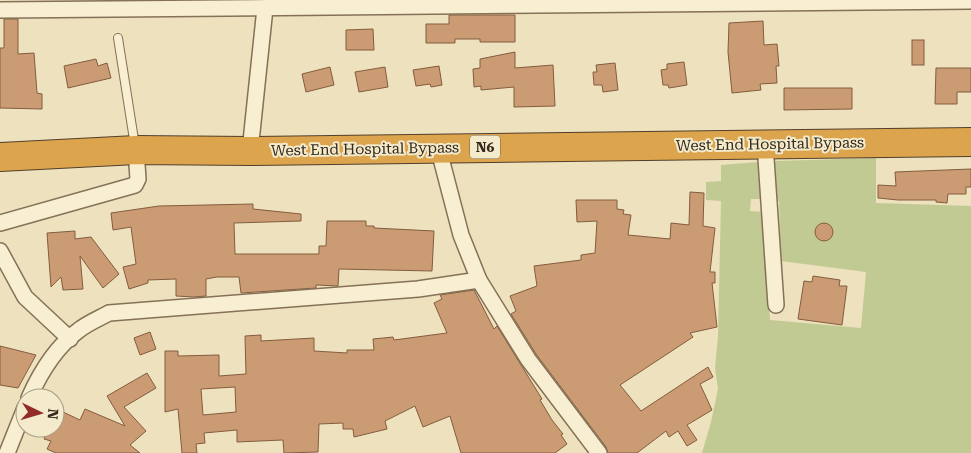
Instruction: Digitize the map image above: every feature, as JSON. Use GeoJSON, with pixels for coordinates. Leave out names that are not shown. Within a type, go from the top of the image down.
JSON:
{"type":"FeatureCollection","features":[{"type":"Feature","properties":{"kind":"highway","name":"West End Hospital Bypass"},"geometry":{"type":"LineString","coordinates":[[0,157],[136,150],[250,151],[438,147],[971,142]]}},
{"type":"Feature","properties":{"kind":"street"},"geometry":{"type":"LineString","coordinates":[[0,10],[265,8],[287,4],[971,1]]}},
{"type":"Feature","properties":{"kind":"street"},"geometry":{"type":"LineString","coordinates":[[250,151],[265,8]]}},
{"type":"Feature","properties":{"kind":"street"},"geometry":{"type":"LineString","coordinates":[[765,144],[776,306]]}},
{"type":"Feature","properties":{"kind":"street"},"geometry":{"type":"LineString","coordinates":[[438,147],[462,235],[479,280],[528,359],[598,453]]}},
{"type":"Feature","properties":{"kind":"street"},"geometry":{"type":"LineString","coordinates":[[0,223],[135,185],[138,179],[136,150]]}},
{"type":"Feature","properties":{"kind":"street"},"geometry":{"type":"LineString","coordinates":[[0,251],[25,297],[70,339]]}},
{"type":"Feature","properties":{"kind":"street"},"geometry":{"type":"LineString","coordinates":[[34,388],[58,350],[79,329],[109,313],[418,289],[479,280]]}},
{"type":"Feature","properties":{"kind":"street"},"geometry":{"type":"LineString","coordinates":[[7,453],[15,433]]}},
{"type":"Feature","properties":{"kind":"lane"},"geometry":{"type":"LineString","coordinates":[[118,38],[136,150]]}},
{"type":"Feature","properties":{"kind":"green space"},"geometry":{"type":"Polygon","coordinates":[[[876,158],[876,203],[971,206],[971,453],[702,453],[718,389],[715,368],[718,336],[721,201],[706,200],[706,182],[721,181],[721,165],[758,162],[760,199],[751,199],[750,211],[763,212],[770,320],[861,328],[866,272],[781,261],[779,201],[776,201],[774,161],[876,158]]]}},
{"type":"Feature","properties":{"kind":"building"},"geometry":{"type":"Polygon","coordinates":[[[449,15],[515,15],[515,42],[480,42],[480,39],[455,39],[455,43],[426,43],[426,24],[449,24],[449,15]]]}},
{"type":"Feature","properties":{"kind":"building"},"geometry":{"type":"Polygon","coordinates":[[[4,19],[18,19],[18,54],[34,53],[37,93],[42,94],[42,109],[0,108],[0,48],[4,48],[4,19]]]}},
{"type":"Feature","properties":{"kind":"building"},"geometry":{"type":"Polygon","coordinates":[[[763,21],[764,45],[777,44],[779,66],[776,66],[777,83],[760,84],[761,90],[732,93],[728,52],[729,23],[763,21]]]}},
{"type":"Feature","properties":{"kind":"building"},"geometry":{"type":"Polygon","coordinates":[[[373,29],[374,50],[346,50],[346,30],[373,29]]]}},
{"type":"Feature","properties":{"kind":"building"},"geometry":{"type":"Polygon","coordinates":[[[912,40],[924,40],[924,65],[912,65],[912,40]]]}},
{"type":"Feature","properties":{"kind":"building"},"geometry":{"type":"Polygon","coordinates":[[[515,52],[515,68],[553,65],[555,106],[514,107],[514,87],[481,90],[481,86],[474,87],[473,69],[480,68],[480,59],[515,52]]]}},
{"type":"Feature","properties":{"kind":"building"},"geometry":{"type":"Polygon","coordinates":[[[96,59],[98,66],[107,63],[111,78],[68,88],[64,66],[96,59]]]}},
{"type":"Feature","properties":{"kind":"building"},"geometry":{"type":"Polygon","coordinates":[[[684,62],[687,85],[669,88],[668,85],[663,85],[661,70],[667,69],[667,64],[684,62]]]}},
{"type":"Feature","properties":{"kind":"building"},"geometry":{"type":"Polygon","coordinates":[[[615,63],[618,90],[603,92],[602,85],[594,85],[593,72],[597,72],[596,65],[615,63]]]}},
{"type":"Feature","properties":{"kind":"building"},"geometry":{"type":"Polygon","coordinates":[[[439,66],[442,85],[431,87],[430,84],[416,86],[413,70],[439,66]]]}},
{"type":"Feature","properties":{"kind":"building"},"geometry":{"type":"Polygon","coordinates":[[[330,67],[334,85],[306,92],[302,74],[330,67]]]}},
{"type":"Feature","properties":{"kind":"building"},"geometry":{"type":"Polygon","coordinates":[[[385,67],[388,87],[359,92],[355,72],[385,67]]]}},
{"type":"Feature","properties":{"kind":"building"},"geometry":{"type":"Polygon","coordinates":[[[936,68],[971,68],[971,92],[957,92],[957,104],[935,104],[936,68]]]}},
{"type":"Feature","properties":{"kind":"building"},"geometry":{"type":"Polygon","coordinates":[[[784,88],[852,88],[852,109],[784,110],[784,88]]]}},
{"type":"Feature","properties":{"kind":"building"},"geometry":{"type":"Polygon","coordinates":[[[971,169],[971,187],[966,187],[966,194],[948,194],[947,203],[936,202],[936,200],[878,198],[878,185],[896,186],[895,172],[971,169]]]}},
{"type":"Feature","properties":{"kind":"building"},"geometry":{"type":"Polygon","coordinates":[[[690,192],[704,193],[703,226],[715,228],[710,272],[715,272],[715,283],[712,283],[717,327],[690,333],[693,337],[620,385],[641,411],[708,367],[713,377],[700,384],[712,410],[687,425],[697,440],[687,446],[678,431],[669,437],[666,431],[637,453],[608,453],[606,447],[536,354],[511,314],[516,311],[510,296],[537,286],[534,266],[581,260],[581,255],[595,253],[597,221],[577,222],[576,200],[617,200],[617,209],[624,210],[623,214],[631,215],[628,235],[670,239],[671,223],[689,225],[690,192]]]}},
{"type":"Feature","properties":{"kind":"building"},"geometry":{"type":"Polygon","coordinates":[[[253,204],[253,209],[301,214],[301,221],[234,223],[235,254],[319,254],[319,246],[326,246],[327,221],[366,221],[366,226],[374,226],[374,228],[434,231],[432,271],[339,269],[338,286],[316,285],[316,288],[241,293],[239,277],[217,277],[206,279],[206,296],[194,297],[176,296],[176,279],[148,280],[148,283],[129,289],[123,267],[136,264],[131,227],[113,230],[111,213],[159,206],[253,204]]]}},
{"type":"Feature","properties":{"kind":"building"},"geometry":{"type":"Polygon","coordinates":[[[820,223],[828,223],[833,228],[831,239],[820,241],[815,236],[815,228],[820,223]]]}},
{"type":"Feature","properties":{"kind":"building"},"geometry":{"type":"Polygon","coordinates":[[[75,231],[75,239],[91,237],[119,274],[103,288],[80,256],[83,289],[63,290],[61,277],[51,287],[47,233],[75,231]]]}},
{"type":"Feature","properties":{"kind":"building"},"geometry":{"type":"Polygon","coordinates":[[[813,276],[840,280],[839,286],[847,286],[842,325],[798,319],[804,281],[812,282],[813,276]]]}},
{"type":"Feature","properties":{"kind":"building"},"geometry":{"type":"Polygon","coordinates":[[[474,290],[494,329],[497,326],[542,399],[540,400],[552,420],[563,434],[561,435],[567,444],[555,453],[461,453],[450,416],[423,427],[415,406],[385,421],[387,429],[354,437],[353,429],[343,429],[343,423],[319,424],[318,452],[284,453],[283,440],[237,442],[237,430],[204,433],[205,443],[196,444],[197,453],[182,453],[178,409],[165,412],[165,351],[178,351],[178,356],[219,355],[219,376],[246,374],[245,336],[261,335],[261,341],[314,338],[314,351],[347,353],[347,350],[374,350],[373,339],[393,337],[394,340],[447,333],[434,303],[442,299],[440,295],[474,290]],[[235,387],[201,389],[203,415],[236,412],[235,387]]]}},
{"type":"Feature","properties":{"kind":"building"},"geometry":{"type":"Polygon","coordinates":[[[150,332],[156,349],[140,355],[134,338],[150,332]]]}},
{"type":"Feature","properties":{"kind":"building"},"geometry":{"type":"Polygon","coordinates":[[[0,346],[36,355],[18,388],[0,385],[0,346]]]}},
{"type":"Feature","properties":{"kind":"building"},"geometry":{"type":"Polygon","coordinates":[[[147,373],[156,388],[124,407],[146,431],[130,445],[140,453],[56,453],[47,449],[51,441],[44,438],[65,438],[65,413],[80,420],[85,409],[125,426],[107,396],[147,373]]]}}]}
